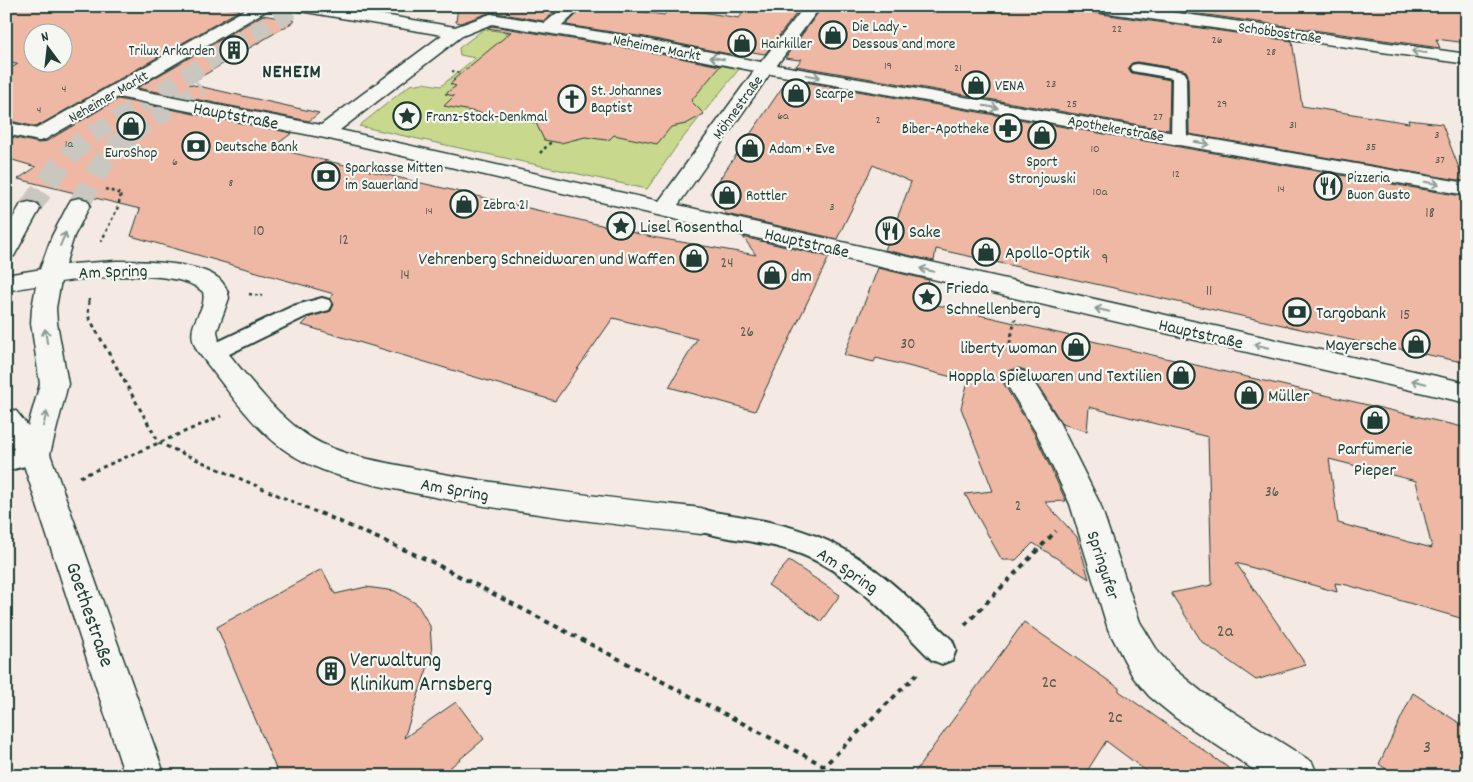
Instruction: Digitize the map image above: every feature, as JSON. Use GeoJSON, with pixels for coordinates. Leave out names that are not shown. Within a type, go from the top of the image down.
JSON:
{"type":"FeatureCollection","features":[{"type":"Feature","properties":{"kind":"street","name":"Neheimer Markt"},"geometry":{"type":"LineString","coordinates":[[6,128],[39,136],[263,6]]}},
{"type":"Feature","properties":{"kind":"street","name":"Neheimer Markt"},"geometry":{"type":"LineString","coordinates":[[300,6],[456,32]]}},
{"type":"Feature","properties":{"kind":"street"},"geometry":{"type":"LineString","coordinates":[[549,28],[575,6]]}},
{"type":"Feature","properties":{"kind":"street","name":"Möhnestraße"},"geometry":{"type":"LineString","coordinates":[[664,209],[765,68],[813,6]]}},
{"type":"Feature","properties":{"kind":"street","name":"Schobbostraße"},"geometry":{"type":"LineString","coordinates":[[1094,6],[1467,59]]}},
{"type":"Feature","properties":{"kind":"street","name":"Neheimer Markt"},"geometry":{"type":"LineString","coordinates":[[325,132],[456,32],[491,19],[645,44],[765,68]]}},
{"type":"Feature","properties":{"kind":"street"},"geometry":{"type":"LineString","coordinates":[[177,37],[203,42]]}},
{"type":"Feature","properties":{"kind":"street","name":"Apothekerstraße"},"geometry":{"type":"LineString","coordinates":[[765,68],[1467,189]]}},
{"type":"Feature","properties":{"kind":"street","name":"Hauptstraße"},"geometry":{"type":"LineString","coordinates":[[116,91],[325,132],[1467,393]]}},
{"type":"Feature","properties":{"kind":"street"},"geometry":{"type":"LineString","coordinates":[[35,454],[54,384],[44,323],[44,308],[50,275],[63,236],[79,204]]}},
{"type":"Feature","properties":{"kind":"street"},"geometry":{"type":"LineString","coordinates":[[6,251],[29,209]]}},
{"type":"Feature","properties":{"kind":"street","name":"Am Spring"},"geometry":{"type":"LineString","coordinates":[[6,283],[50,275],[97,256],[130,267],[192,276],[214,287],[216,298],[204,332],[207,345],[263,414],[304,448],[321,457],[403,480],[505,497],[701,521]]}},
{"type":"Feature","properties":{"kind":"street","name":"Springufer"},"geometry":{"type":"LineString","coordinates":[[1018,380],[1049,430],[1084,504],[1125,629],[1146,665],[1162,683],[1189,705],[1298,776]]}},
{"type":"Feature","properties":{"kind":"street","name":"Goethestraße"},"geometry":{"type":"LineString","coordinates":[[6,419],[35,454],[145,776]]}},
{"type":"Feature","properties":{"kind":"lane"},"geometry":{"type":"LineString","coordinates":[[1138,68],[1179,75],[1179,139]]}},
{"type":"Feature","properties":{"kind":"lane"},"geometry":{"type":"LineString","coordinates":[[213,353],[287,317],[322,305]]}},
{"type":"Feature","properties":{"kind":"lane"},"geometry":{"type":"LineString","coordinates":[[6,461],[35,454]]}},
{"type":"Feature","properties":{"kind":"lane","name":"Am Spring"},"geometry":{"type":"LineString","coordinates":[[701,521],[761,531],[820,550],[841,562],[883,593],[942,650]]}},
{"type":"Feature","properties":{"kind":"path"},"geometry":{"type":"LineString","coordinates":[[121,194],[118,207],[97,256],[88,316],[159,443],[430,561],[844,776]]}},
{"type":"Feature","properties":{"kind":"path"},"geometry":{"type":"LineString","coordinates":[[214,287],[271,298]]}},
{"type":"Feature","properties":{"kind":"path"},"geometry":{"type":"LineString","coordinates":[[1018,380],[1010,368],[1007,356],[1021,292]]}},
{"type":"Feature","properties":{"kind":"path"},"geometry":{"type":"LineString","coordinates":[[48,491],[254,402]]}},
{"type":"Feature","properties":{"kind":"path"},"geometry":{"type":"LineString","coordinates":[[1018,571],[1061,526]]}},
{"type":"Feature","properties":{"kind":"path"},"geometry":{"type":"LineString","coordinates":[[814,776],[824,765]]}},
{"type":"Feature","properties":{"kind":"green space"},"geometry":{"type":"Polygon","coordinates":[[[484,29],[740,68],[678,144],[647,189],[359,126],[410,85],[423,83],[441,86],[475,58],[460,55],[459,48],[484,29]]]}},
{"type":"Feature","properties":{"kind":"building"},"geometry":{"type":"Polygon","coordinates":[[[6,6],[218,6],[240,10],[36,127],[6,120],[6,71],[18,64],[6,63],[6,6]]]}},
{"type":"Feature","properties":{"kind":"building"},"geometry":{"type":"Polygon","coordinates":[[[458,6],[562,6],[544,21],[491,12],[461,23],[456,22],[458,6]]]}},
{"type":"Feature","properties":{"kind":"building"},"geometry":{"type":"Polygon","coordinates":[[[585,6],[604,6],[664,15],[671,7],[739,18],[748,6],[802,6],[765,54],[733,49],[729,54],[645,37],[566,25],[585,6]]]}},
{"type":"Feature","properties":{"kind":"building"},"geometry":{"type":"Polygon","coordinates":[[[823,6],[1084,6],[1087,11],[1094,13],[1292,41],[1302,106],[1409,123],[1408,120],[1442,124],[1464,181],[1189,134],[1188,75],[1186,71],[1179,69],[1137,62],[1132,63],[1128,67],[1132,73],[1170,80],[1169,130],[796,66],[802,59],[785,58],[823,6]]]}},
{"type":"Feature","properties":{"kind":"building"},"geometry":{"type":"Polygon","coordinates":[[[1144,6],[1467,6],[1467,43],[1436,39],[1440,48],[1144,6]]]}},
{"type":"Feature","properties":{"kind":"building","name":"Trilux Arkarden"},"geometry":{"type":"Polygon","coordinates":[[[263,15],[295,21],[189,84],[319,113],[309,121],[137,88],[263,15]]]}},
{"type":"Feature","properties":{"kind":"building","name":"St. Johannes Baptist"},"geometry":{"type":"Polygon","coordinates":[[[492,26],[645,51],[720,66],[691,101],[704,114],[686,124],[671,127],[657,144],[614,135],[606,140],[585,137],[561,143],[544,140],[536,123],[444,106],[454,96],[445,94],[456,86],[450,84],[455,80],[453,80],[511,32],[487,28],[492,26]]]}},
{"type":"Feature","properties":{"kind":"building"},"geometry":{"type":"Polygon","coordinates":[[[788,79],[1467,197],[1467,363],[1367,342],[1369,344],[936,249],[934,261],[885,250],[911,182],[873,165],[837,239],[726,214],[710,193],[788,79]]]}},
{"type":"Feature","properties":{"kind":"building"},"geometry":{"type":"Polygon","coordinates":[[[118,99],[292,133],[272,148],[652,237],[756,255],[743,237],[829,257],[755,411],[669,387],[697,339],[613,318],[555,401],[302,325],[310,317],[331,311],[334,304],[330,298],[334,294],[131,236],[140,209],[18,179],[36,167],[6,158],[6,136],[39,143],[47,141],[118,99]]]}},
{"type":"Feature","properties":{"kind":"building"},"geometry":{"type":"Polygon","coordinates":[[[878,268],[929,280],[924,302],[1467,428],[1467,620],[1347,585],[1335,583],[1337,592],[1236,563],[1306,665],[1256,680],[1202,642],[1171,593],[1212,585],[1208,437],[1089,407],[1087,431],[1062,424],[1030,372],[1019,368],[1007,371],[1002,381],[1035,435],[1066,501],[1045,502],[1077,537],[1089,579],[1033,543],[1016,560],[1002,560],[965,494],[993,491],[961,408],[968,381],[876,358],[874,362],[844,355],[878,268]],[[1329,459],[1338,523],[1432,548],[1416,481],[1329,459]]]}},
{"type":"Feature","properties":{"kind":"building"},"geometry":{"type":"Polygon","coordinates":[[[789,561],[840,595],[821,621],[768,585],[789,561]]]}},
{"type":"Feature","properties":{"kind":"building","name":"Verwaltung Klinikum Arnsberg"},"geometry":{"type":"Polygon","coordinates":[[[322,569],[335,594],[366,587],[395,591],[417,604],[430,626],[432,654],[404,738],[456,702],[484,739],[440,776],[279,776],[217,627],[322,569]]]}},
{"type":"Feature","properties":{"kind":"building"},"geometry":{"type":"Polygon","coordinates":[[[1024,622],[1240,776],[1153,776],[1106,741],[1084,776],[912,776],[1024,622]]]}},
{"type":"Feature","properties":{"kind":"building"},"geometry":{"type":"Polygon","coordinates":[[[1413,693],[1467,728],[1467,776],[1396,776],[1379,764],[1413,693]]]}},
{"type":"Feature","properties":{"kind":"tunnel"},"geometry":{"type":"LineString","coordinates":[[93,134],[298,6]]}},
{"type":"Feature","properties":{"kind":"tunnel"},"geometry":{"type":"LineString","coordinates":[[132,134],[202,88]]}},
{"type":"Feature","properties":{"kind":"tunnel"},"geometry":{"type":"LineString","coordinates":[[29,209],[67,157],[95,133]]}},
{"type":"Feature","properties":{"kind":"tunnel"},"geometry":{"type":"LineString","coordinates":[[79,205],[108,156],[134,133]]}},
{"type":"Feature","properties":{"kind":"place","name":"Die Lady - Dessous and more"},"geometry":{"type":"Point","coordinates":[833,35]}},
{"type":"Feature","properties":{"kind":"place","name":"Hairkiller"},"geometry":{"type":"Point","coordinates":[742,43]}},
{"type":"Feature","properties":{"kind":"place","name":"Trilux Arkarden"},"geometry":{"type":"Point","coordinates":[234,50]}},
{"type":"Feature","properties":{"kind":"place","name":"VENA"},"geometry":{"type":"Point","coordinates":[976,85]}},
{"type":"Feature","properties":{"kind":"place","name":"Scarpe"},"geometry":{"type":"Point","coordinates":[796,93]}},
{"type":"Feature","properties":{"kind":"place","name":"St. Johannes Baptist"},"geometry":{"type":"Point","coordinates":[572,99]}},
{"type":"Feature","properties":{"kind":"place","name":"Franz-Stock-Denkmal"},"geometry":{"type":"Point","coordinates":[407,116]}},
{"type":"Feature","properties":{"kind":"place","name":"EuroShop"},"geometry":{"type":"Point","coordinates":[131,126]}},
{"type":"Feature","properties":{"kind":"place","name":"Biber-Apotheke"},"geometry":{"type":"Point","coordinates":[1008,128]}},
{"type":"Feature","properties":{"kind":"place","name":"Sport Stronjowski"},"geometry":{"type":"Point","coordinates":[1042,135]}},
{"type":"Feature","properties":{"kind":"place","name":"Deutsche Bank"},"geometry":{"type":"Point","coordinates":[196,146]}},
{"type":"Feature","properties":{"kind":"place","name":"Adam + Eve"},"geometry":{"type":"Point","coordinates":[750,148]}},
{"type":"Feature","properties":{"kind":"place","name":"Sparkasse Mitten im Sauerland"},"geometry":{"type":"Point","coordinates":[326,176]}},
{"type":"Feature","properties":{"kind":"place","name":"Pizzeria Buon Gusto"},"geometry":{"type":"Point","coordinates":[1328,186]}},
{"type":"Feature","properties":{"kind":"place","name":"Rottler"},"geometry":{"type":"Point","coordinates":[727,195]}},
{"type":"Feature","properties":{"kind":"place","name":"Zebra 21"},"geometry":{"type":"Point","coordinates":[464,204]}},
{"type":"Feature","properties":{"kind":"place","name":"Lisel Rosenthal"},"geometry":{"type":"Point","coordinates":[621,226]}},
{"type":"Feature","properties":{"kind":"place","name":"Sake"},"geometry":{"type":"Point","coordinates":[890,231]}},
{"type":"Feature","properties":{"kind":"place","name":"Apollo-Optik"},"geometry":{"type":"Point","coordinates":[986,252]}},
{"type":"Feature","properties":{"kind":"place","name":"Vehrenberg Schneidwaren und Waffen"},"geometry":{"type":"Point","coordinates":[694,258]}},
{"type":"Feature","properties":{"kind":"place","name":"dm"},"geometry":{"type":"Point","coordinates":[772,275]}},
{"type":"Feature","properties":{"kind":"place","name":"Frieda Schnellenberg"},"geometry":{"type":"Point","coordinates":[927,297]}},
{"type":"Feature","properties":{"kind":"place","name":"Targobank"},"geometry":{"type":"Point","coordinates":[1297,312]}},
{"type":"Feature","properties":{"kind":"place","name":"Mayersche"},"geometry":{"type":"Point","coordinates":[1416,344]}},
{"type":"Feature","properties":{"kind":"place","name":"liberty woman"},"geometry":{"type":"Point","coordinates":[1076,347]}},
{"type":"Feature","properties":{"kind":"place","name":"Hoppla Spielwaren und Textilien"},"geometry":{"type":"Point","coordinates":[1181,375]}},
{"type":"Feature","properties":{"kind":"place","name":"Müller"},"geometry":{"type":"Point","coordinates":[1249,395]}},
{"type":"Feature","properties":{"kind":"place","name":"Parfümerie Pieper"},"geometry":{"type":"Point","coordinates":[1375,420]}},
{"type":"Feature","properties":{"kind":"place","name":"Verwaltung Klinikum Arnsberg"},"geometry":{"type":"Point","coordinates":[331,671]}},
{"type":"Feature","properties":{"kind":"district","name":"NEHEIM"},"geometry":{"type":"Point","coordinates":[292,70]}}]}
